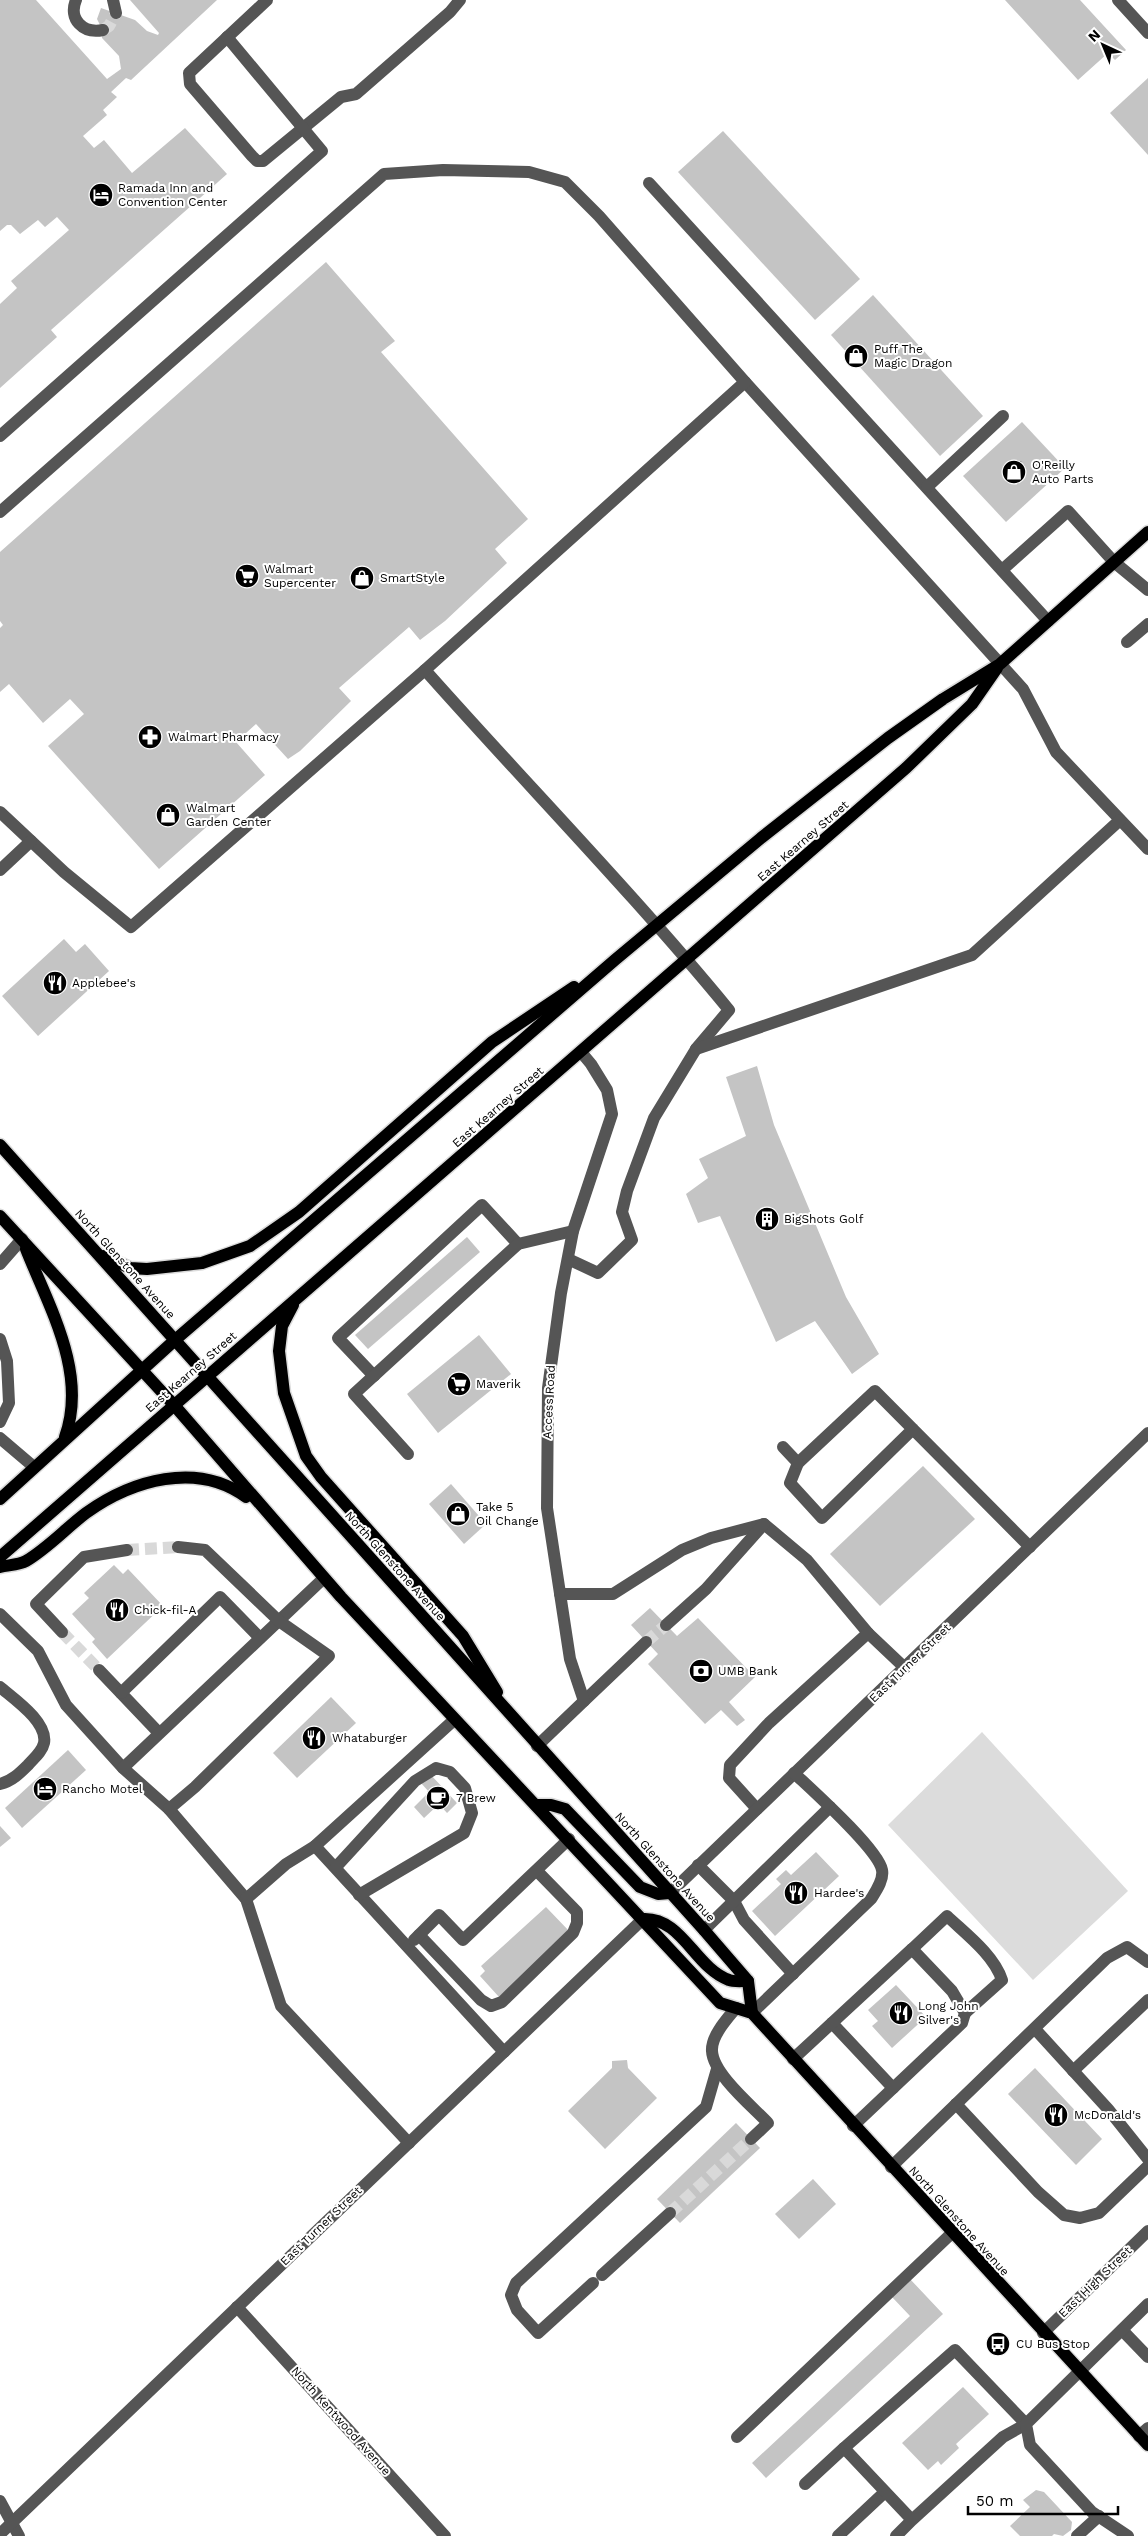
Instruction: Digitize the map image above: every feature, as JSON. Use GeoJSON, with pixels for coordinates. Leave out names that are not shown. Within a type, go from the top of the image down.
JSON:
{"type":"FeatureCollection","features":[{"type":"Feature","properties":{"kind":"main road","name":"East Kearney Street"},"geometry":{"type":"LineString","coordinates":[[0,1499],[175,1340],[656,924],[888,738],[943,699],[1000,664],[1148,532]]}},
{"type":"Feature","properties":{"kind":"main road","name":"East Kearney Street"},"geometry":{"type":"LineString","coordinates":[[0,1557],[207,1374],[297,1299],[906,768],[972,704],[1000,664]]}},
{"type":"Feature","properties":{"kind":"main road"},"geometry":{"type":"LineString","coordinates":[[96,1252],[130,1268],[147,1270],[202,1263],[250,1246],[299,1212],[492,1042],[616,959]]}},
{"type":"Feature","properties":{"kind":"main road"},"geometry":{"type":"LineString","coordinates":[[0,1137],[15,1161]]}},
{"type":"Feature","properties":{"kind":"main road","name":"North Glenstone Avenue"},"geometry":{"type":"LineString","coordinates":[[0,1145],[207,1374],[508,1714],[748,1981]]}},
{"type":"Feature","properties":{"kind":"main road"},"geometry":{"type":"LineString","coordinates":[[0,1216],[174,1404],[324,1578],[454,1720],[569,1839],[720,2003],[752,2013],[748,1981],[730,1980],[718,1975],[664,1921],[643,1919]]}},
{"type":"Feature","properties":{"kind":"main road"},"geometry":{"type":"LineString","coordinates":[[22,1240],[68,1359],[73,1390],[73,1409],[64,1440]]}},
{"type":"Feature","properties":{"kind":"main road"},"geometry":{"type":"LineString","coordinates":[[297,1299],[282,1326],[279,1350],[284,1393],[306,1456],[321,1477],[463,1636],[508,1714]]}},
{"type":"Feature","properties":{"kind":"main road"},"geometry":{"type":"LineString","coordinates":[[0,1567],[25,1562],[102,1502],[131,1489],[162,1480],[191,1476],[216,1480],[234,1488],[267,1512]]}},
{"type":"Feature","properties":{"kind":"main road"},"geometry":{"type":"LineString","coordinates":[[537,1805],[551,1805],[565,1809],[640,1887],[658,1894],[670,1893]]}},
{"type":"Feature","properties":{"kind":"main road","name":"North Glenstone Avenue"},"geometry":{"type":"LineString","coordinates":[[752,2013],[1079,2372],[1145,2437]]}},
{"type":"Feature","properties":{"kind":"street"},"geometry":{"type":"LineString","coordinates":[[76,0],[74,12],[79,24],[90,30],[103,30]]}},
{"type":"Feature","properties":{"kind":"street"},"geometry":{"type":"LineString","coordinates":[[113,0],[116,13]]}},
{"type":"Feature","properties":{"kind":"street"},"geometry":{"type":"LineString","coordinates":[[267,0],[189,73],[190,84],[257,160],[270,158],[342,96],[356,94],[450,12],[460,0]]}},
{"type":"Feature","properties":{"kind":"street"},"geometry":{"type":"LineString","coordinates":[[1118,0],[1148,33]]}},
{"type":"Feature","properties":{"kind":"street"},"geometry":{"type":"LineString","coordinates":[[0,436],[322,151],[227,37]]}},
{"type":"Feature","properties":{"kind":"street"},"geometry":{"type":"LineString","coordinates":[[0,512],[384,174],[443,170],[529,172],[565,182],[599,216],[745,382],[1023,689],[1056,752],[1148,850]]}},
{"type":"Feature","properties":{"kind":"street"},"geometry":{"type":"LineString","coordinates":[[649,183],[1048,621]]}},
{"type":"Feature","properties":{"kind":"street"},"geometry":{"type":"LineString","coordinates":[[0,812],[64,872],[131,927],[425,670],[745,382]]}},
{"type":"Feature","properties":{"kind":"street"},"geometry":{"type":"LineString","coordinates":[[927,487],[1003,416]]}},
{"type":"Feature","properties":{"kind":"street"},"geometry":{"type":"LineString","coordinates":[[1002,570],[1068,511],[1114,562],[1148,590]]}},
{"type":"Feature","properties":{"kind":"street"},"geometry":{"type":"LineString","coordinates":[[1127,642],[1148,624]]}},
{"type":"Feature","properties":{"kind":"street"},"geometry":{"type":"LineString","coordinates":[[425,670],[656,924],[729,1010],[696,1049],[654,1118],[627,1191],[622,1212],[632,1240],[598,1273],[568,1259]]}},
{"type":"Feature","properties":{"kind":"street"},"geometry":{"type":"LineString","coordinates":[[696,1049],[972,954],[1120,820]]}},
{"type":"Feature","properties":{"kind":"street"},"geometry":{"type":"LineString","coordinates":[[0,870],[31,841]]}},
{"type":"Feature","properties":{"kind":"street","name":"Access Road"},"geometry":{"type":"LineString","coordinates":[[581,1052],[591,1064],[606,1090],[612,1114],[573,1231],[561,1293],[548,1388],[546,1508],[570,1659],[584,1701]]}},
{"type":"Feature","properties":{"kind":"street"},"geometry":{"type":"LineString","coordinates":[[374,1376],[338,1338],[482,1205],[518,1244]]}},
{"type":"Feature","properties":{"kind":"street"},"geometry":{"type":"LineString","coordinates":[[408,1454],[354,1394],[518,1244],[573,1231]]}},
{"type":"Feature","properties":{"kind":"street"},"geometry":{"type":"LineString","coordinates":[[0,1264],[22,1240]]}},
{"type":"Feature","properties":{"kind":"street"},"geometry":{"type":"LineString","coordinates":[[0,1339],[7,1361],[9,1403],[0,1422]]}},
{"type":"Feature","properties":{"kind":"street"},"geometry":{"type":"LineString","coordinates":[[913,1429],[822,1518],[790,1483],[798,1463],[875,1391],[913,1429],[1030,1547]]}},
{"type":"Feature","properties":{"kind":"street","name":"East Turner Street"},"geometry":{"type":"LineString","coordinates":[[670,1893],[1148,1433]]}},
{"type":"Feature","properties":{"kind":"street"},"geometry":{"type":"LineString","coordinates":[[0,1438],[34,1468]]}},
{"type":"Feature","properties":{"kind":"street"},"geometry":{"type":"LineString","coordinates":[[783,1447],[798,1463]]}},
{"type":"Feature","properties":{"kind":"street"},"geometry":{"type":"LineString","coordinates":[[560,1594],[613,1594],[682,1550],[711,1538],[764,1524]]}},
{"type":"Feature","properties":{"kind":"street"},"geometry":{"type":"LineString","coordinates":[[666,1625],[706,1588],[764,1524]]}},
{"type":"Feature","properties":{"kind":"street"},"geometry":{"type":"LineString","coordinates":[[764,1524],[807,1560],[868,1633],[905,1668]]}},
{"type":"Feature","properties":{"kind":"street"},"geometry":{"type":"LineString","coordinates":[[169,1809],[195,1787],[330,1656],[278,1621],[205,1550],[178,1547]]}},
{"type":"Feature","properties":{"kind":"street"},"geometry":{"type":"LineString","coordinates":[[62,1632],[36,1604],[84,1557],[127,1550]]}},
{"type":"Feature","properties":{"kind":"street"},"geometry":{"type":"LineString","coordinates":[[123,1768],[324,1578]]}},
{"type":"Feature","properties":{"kind":"street"},"geometry":{"type":"LineString","coordinates":[[121,1693],[220,1597],[260,1638]]}},
{"type":"Feature","properties":{"kind":"street"},"geometry":{"type":"LineString","coordinates":[[0,1614],[38,1651],[66,1705],[123,1768],[169,1809],[246,1899],[281,2006],[409,2143]]}},
{"type":"Feature","properties":{"kind":"street"},"geometry":{"type":"LineString","coordinates":[[757,1808],[729,1778],[730,1765],[769,1723],[868,1633]]}},
{"type":"Feature","properties":{"kind":"street"},"geometry":{"type":"LineString","coordinates":[[537,1746],[646,1642]]}},
{"type":"Feature","properties":{"kind":"street"},"geometry":{"type":"LineString","coordinates":[[99,1670],[159,1734]]}},
{"type":"Feature","properties":{"kind":"street"},"geometry":{"type":"LineString","coordinates":[[0,1687],[27,1709],[42,1730],[44,1742],[39,1754],[20,1773],[7,1782],[0,1784]]}},
{"type":"Feature","properties":{"kind":"street"},"geometry":{"type":"LineString","coordinates":[[246,1899],[286,1864],[315,1846],[454,1720]]}},
{"type":"Feature","properties":{"kind":"street"},"geometry":{"type":"LineString","coordinates":[[336,1867],[415,1782],[436,1768],[450,1772],[465,1788],[472,1813],[464,1833],[359,1895]]}},
{"type":"Feature","properties":{"kind":"street"},"geometry":{"type":"LineString","coordinates":[[752,2013],[872,1899],[881,1880],[882,1869],[858,1835],[794,1773]]}},
{"type":"Feature","properties":{"kind":"street"},"geometry":{"type":"LineString","coordinates":[[704,1930],[830,1808]]}},
{"type":"Feature","properties":{"kind":"street"},"geometry":{"type":"LineString","coordinates":[[406,1947],[439,1915],[463,1940],[569,1839]]}},
{"type":"Feature","properties":{"kind":"street"},"geometry":{"type":"LineString","coordinates":[[315,1846],[504,2052]]}},
{"type":"Feature","properties":{"kind":"street"},"geometry":{"type":"LineString","coordinates":[[698,1864],[734,1901],[744,1920],[793,1974]]}},
{"type":"Feature","properties":{"kind":"street"},"geometry":{"type":"LineString","coordinates":[[419,1935],[480,2000],[491,2006],[502,2002],[573,1933],[577,1923],[577,1912],[537,1871]]}},
{"type":"Feature","properties":{"kind":"street"},"geometry":{"type":"LineString","coordinates":[[793,2060],[948,1916],[983,1951],[999,1972],[1002,1980],[965,2013],[962,2023],[853,2126]]}},
{"type":"Feature","properties":{"kind":"street","name":"East Turner Street"},"geometry":{"type":"LineString","coordinates":[[0,2534],[643,1919]]}},
{"type":"Feature","properties":{"kind":"street"},"geometry":{"type":"LineString","coordinates":[[891,2167],[1107,1958],[1127,1947],[1148,1962]]}},
{"type":"Feature","properties":{"kind":"street"},"geometry":{"type":"LineString","coordinates":[[912,1949],[952,1991],[965,2013]]}},
{"type":"Feature","properties":{"kind":"street"},"geometry":{"type":"LineString","coordinates":[[1073,2071],[1148,2000]]}},
{"type":"Feature","properties":{"kind":"street"},"geometry":{"type":"LineString","coordinates":[[736,2008],[720,2028],[712,2050],[717,2069],[768,2123],[751,2139]]}},
{"type":"Feature","properties":{"kind":"street"},"geometry":{"type":"LineString","coordinates":[[832,2023],[893,2088]]}},
{"type":"Feature","properties":{"kind":"street"},"geometry":{"type":"LineString","coordinates":[[1035,2029],[1148,2159]]}},
{"type":"Feature","properties":{"kind":"street"},"geometry":{"type":"LineString","coordinates":[[670,2213],[538,2333],[517,2310],[511,2295],[516,2283],[706,2107],[717,2069]]}},
{"type":"Feature","properties":{"kind":"street"},"geometry":{"type":"LineString","coordinates":[[956,2104],[1038,2192],[1064,2215],[1080,2218],[1099,2213],[1148,2166]]}},
{"type":"Feature","properties":{"kind":"street","name":"East High Street"},"geometry":{"type":"LineString","coordinates":[[1043,2333],[1148,2231]]}},
{"type":"Feature","properties":{"kind":"street"},"geometry":{"type":"LineString","coordinates":[[737,2437],[952,2233]]}},
{"type":"Feature","properties":{"kind":"street"},"geometry":{"type":"LineString","coordinates":[[896,2536],[1003,2437],[1026,2424],[1148,2304]]}},
{"type":"Feature","properties":{"kind":"street","name":"North Kentwood Avenue"},"geometry":{"type":"LineString","coordinates":[[237,2307],[445,2536]]}},
{"type":"Feature","properties":{"kind":"street"},"geometry":{"type":"LineString","coordinates":[[1122,2330],[1148,2357]]}},
{"type":"Feature","properties":{"kind":"street"},"geometry":{"type":"LineString","coordinates":[[805,2484],[955,2350],[1026,2424],[1030,2445],[1092,2512],[1128,2536]]}},
{"type":"Feature","properties":{"kind":"street"},"geometry":{"type":"LineString","coordinates":[[844,2448],[912,2520]]}},
{"type":"Feature","properties":{"kind":"street"},"geometry":{"type":"LineString","coordinates":[[838,2536],[885,2492]]}},
{"type":"Feature","properties":{"kind":"street"},"geometry":{"type":"LineString","coordinates":[[0,2501],[20,2536]]}},
{"type":"Feature","properties":{"kind":"street"},"geometry":{"type":"LineString","coordinates":[[1078,2536],[1099,2516]]}},
{"type":"Feature","properties":{"kind":"shaded area"},"geometry":{"type":"Polygon","coordinates":[[[982,1732],[1128,1891],[1033,1980],[888,1825],[982,1732]]]}},
{"type":"Feature","properties":{"kind":"building","name":"Ramada Inn and Convention Center"},"geometry":{"type":"Polygon","coordinates":[[[0,0],[36,0],[107,79],[121,69],[119,56],[102,38],[101,27],[97,19],[101,8],[135,20],[147,31],[158,35],[159,33],[130,0],[217,0],[131,80],[126,78],[111,92],[117,97],[103,110],[107,115],[83,136],[94,148],[104,140],[132,173],[185,128],[227,174],[51,330],[57,337],[0,388],[0,304],[17,288],[11,281],[69,230],[57,217],[45,227],[38,220],[20,234],[11,225],[7,225],[0,231],[0,0]]]}},
{"type":"Feature","properties":{"kind":"building"},"geometry":{"type":"Polygon","coordinates":[[[1005,0],[1080,0],[1126,50],[1115,60],[1108,53],[1078,80],[1005,0]]]}},
{"type":"Feature","properties":{"kind":"building"},"geometry":{"type":"Polygon","coordinates":[[[1148,78],[1148,155],[1110,113],[1148,78]]]}},
{"type":"Feature","properties":{"kind":"building"},"geometry":{"type":"Polygon","coordinates":[[[723,131],[860,279],[815,320],[678,172],[723,131]]]}},
{"type":"Feature","properties":{"kind":"building","name":"Walmart Supercenter"},"geometry":{"type":"Polygon","coordinates":[[[326,262],[395,341],[381,352],[528,519],[495,549],[507,563],[445,621],[420,640],[409,627],[339,688],[351,701],[300,751],[288,759],[256,724],[236,742],[265,775],[159,869],[48,746],[84,714],[70,699],[43,723],[9,684],[0,692],[0,628],[3,625],[0,621],[0,552],[326,262]]]}},
{"type":"Feature","properties":{"kind":"building"},"geometry":{"type":"Polygon","coordinates":[[[873,295],[983,416],[940,456],[831,335],[873,295]]]}},
{"type":"Feature","properties":{"kind":"building","name":"O'Reilly Auto Parts"},"geometry":{"type":"Polygon","coordinates":[[[1022,422],[1065,468],[1006,522],[963,476],[1022,422]]]}},
{"type":"Feature","properties":{"kind":"building","name":"Applebee's"},"geometry":{"type":"Polygon","coordinates":[[[64,939],[76,952],[85,944],[109,971],[38,1036],[2,996],[64,939]]]}},
{"type":"Feature","properties":{"kind":"building","name":"BigShots Golf"},"geometry":{"type":"Polygon","coordinates":[[[757,1066],[774,1125],[846,1297],[879,1354],[852,1374],[815,1321],[776,1342],[720,1216],[698,1223],[686,1194],[708,1178],[699,1159],[746,1136],[726,1077],[757,1066]]]}},
{"type":"Feature","properties":{"kind":"building"},"geometry":{"type":"Polygon","coordinates":[[[467,1237],[480,1252],[368,1349],[355,1335],[467,1237]]]}},
{"type":"Feature","properties":{"kind":"building","name":"Maverik"},"geometry":{"type":"Polygon","coordinates":[[[479,1335],[511,1374],[438,1433],[407,1394],[479,1335]]]}},
{"type":"Feature","properties":{"kind":"building"},"geometry":{"type":"Polygon","coordinates":[[[923,1466],[975,1519],[880,1606],[830,1554],[923,1466]]]}},
{"type":"Feature","properties":{"kind":"building","name":"Take 5 Oil Change"},"geometry":{"type":"Polygon","coordinates":[[[451,1484],[486,1524],[464,1544],[429,1504],[451,1484]]]}},
{"type":"Feature","properties":{"kind":"building","name":"Chick-fil-A"},"geometry":{"type":"Polygon","coordinates":[[[114,1565],[123,1574],[128,1569],[163,1606],[107,1659],[92,1642],[95,1639],[72,1614],[89,1598],[84,1593],[114,1565]]]}},
{"type":"Feature","properties":{"kind":"building","name":"UMB Bank"},"geometry":{"type":"Polygon","coordinates":[[[650,1608],[677,1636],[698,1618],[755,1677],[729,1702],[745,1720],[737,1726],[721,1710],[705,1724],[648,1664],[658,1654],[631,1625],[650,1608]]]}},
{"type":"Feature","properties":{"kind":"building","name":"Whataburger"},"geometry":{"type":"Polygon","coordinates":[[[331,1697],[356,1723],[297,1778],[273,1753],[331,1697]]]}},
{"type":"Feature","properties":{"kind":"building","name":"Rancho Motel"},"geometry":{"type":"Polygon","coordinates":[[[68,1750],[86,1770],[22,1828],[5,1808],[68,1750]]]}},
{"type":"Feature","properties":{"kind":"building","name":"7 Brew"},"geometry":{"type":"Polygon","coordinates":[[[430,1774],[457,1803],[447,1813],[439,1804],[424,1818],[414,1807],[429,1792],[421,1783],[430,1774]]]}},
{"type":"Feature","properties":{"kind":"building"},"geometry":{"type":"Polygon","coordinates":[[[0,1826],[11,1838],[0,1847],[0,1826]]]}},
{"type":"Feature","properties":{"kind":"building"},"geometry":{"type":"Polygon","coordinates":[[[816,1852],[839,1876],[775,1936],[752,1911],[781,1884],[776,1879],[786,1870],[791,1875],[816,1852]]]}},
{"type":"Feature","properties":{"kind":"building"},"geometry":{"type":"Polygon","coordinates":[[[546,1907],[570,1932],[499,1997],[480,1976],[485,1971],[481,1966],[546,1907]]]}},
{"type":"Feature","properties":{"kind":"building"},"geometry":{"type":"Polygon","coordinates":[[[896,1985],[926,2017],[892,2048],[872,2026],[878,2021],[868,2010],[896,1985]]]}},
{"type":"Feature","properties":{"kind":"building"},"geometry":{"type":"Polygon","coordinates":[[[627,2060],[628,2068],[657,2098],[605,2149],[568,2111],[612,2068],[612,2061],[627,2060]]]}},
{"type":"Feature","properties":{"kind":"building"},"geometry":{"type":"Polygon","coordinates":[[[1035,2068],[1102,2139],[1076,2165],[1008,2094],[1035,2068]]]}},
{"type":"Feature","properties":{"kind":"building"},"geometry":{"type":"Polygon","coordinates":[[[736,2123],[760,2148],[680,2223],[657,2199],[736,2123]]]}},
{"type":"Feature","properties":{"kind":"building"},"geometry":{"type":"Polygon","coordinates":[[[813,2179],[836,2204],[799,2239],[775,2214],[813,2179]]]}},
{"type":"Feature","properties":{"kind":"building"},"geometry":{"type":"Polygon","coordinates":[[[910,2279],[943,2314],[766,2478],[752,2463],[910,2316],[892,2297],[910,2279]]]}},
{"type":"Feature","properties":{"kind":"building"},"geometry":{"type":"Polygon","coordinates":[[[963,2387],[989,2414],[956,2444],[959,2448],[941,2465],[938,2461],[928,2470],[902,2443],[963,2387]]]}},
{"type":"Feature","properties":{"kind":"building"},"geometry":{"type":"Polygon","coordinates":[[[1036,2490],[1044,2492],[1072,2522],[1071,2530],[1063,2536],[1054,2534],[1052,2536],[1020,2536],[1010,2526],[1030,2507],[1023,2500],[1036,2490]]]}},
{"type":"Feature","properties":{"kind":"tunnel"},"geometry":{"type":"LineString","coordinates":[[103,30],[109,26],[116,13]]}},
{"type":"Feature","properties":{"kind":"tunnel"},"geometry":{"type":"LineString","coordinates":[[127,1550],[178,1547]]}},
{"type":"Feature","properties":{"kind":"tunnel"},"geometry":{"type":"LineString","coordinates":[[646,1642],[666,1625]]}},
{"type":"Feature","properties":{"kind":"tunnel"},"geometry":{"type":"LineString","coordinates":[[62,1632],[99,1670]]}},
{"type":"Feature","properties":{"kind":"tunnel"},"geometry":{"type":"LineString","coordinates":[[670,2213],[751,2139]]}},
{"type":"Feature","properties":{"kind":"place","name":"Ramada Inn and Convention Center"},"geometry":{"type":"Point","coordinates":[101,195]}},
{"type":"Feature","properties":{"kind":"place","name":"Puff The Magic Dragon"},"geometry":{"type":"Point","coordinates":[856,356]}},
{"type":"Feature","properties":{"kind":"place","name":"O'Reilly Auto Parts"},"geometry":{"type":"Point","coordinates":[1014,472]}},
{"type":"Feature","properties":{"kind":"place","name":"Walmart Supercenter"},"geometry":{"type":"Point","coordinates":[247,576]}},
{"type":"Feature","properties":{"kind":"place","name":"SmartStyle"},"geometry":{"type":"Point","coordinates":[362,578]}},
{"type":"Feature","properties":{"kind":"place","name":"Walmart Pharmacy"},"geometry":{"type":"Point","coordinates":[150,737]}},
{"type":"Feature","properties":{"kind":"place","name":"Walmart Garden Center"},"geometry":{"type":"Point","coordinates":[168,815]}},
{"type":"Feature","properties":{"kind":"place","name":"Applebee's"},"geometry":{"type":"Point","coordinates":[55,983]}},
{"type":"Feature","properties":{"kind":"place","name":"BigShots Golf"},"geometry":{"type":"Point","coordinates":[767,1219]}},
{"type":"Feature","properties":{"kind":"place","name":"Maverik"},"geometry":{"type":"Point","coordinates":[459,1384]}},
{"type":"Feature","properties":{"kind":"place","name":"Take 5 Oil Change"},"geometry":{"type":"Point","coordinates":[458,1514]}},
{"type":"Feature","properties":{"kind":"place","name":"Chick-fil-A"},"geometry":{"type":"Point","coordinates":[117,1610]}},
{"type":"Feature","properties":{"kind":"place","name":"UMB Bank"},"geometry":{"type":"Point","coordinates":[701,1671]}},
{"type":"Feature","properties":{"kind":"place","name":"Whataburger"},"geometry":{"type":"Point","coordinates":[314,1738]}},
{"type":"Feature","properties":{"kind":"place","name":"Rancho Motel"},"geometry":{"type":"Point","coordinates":[45,1789]}},
{"type":"Feature","properties":{"kind":"place","name":"7 Brew"},"geometry":{"type":"Point","coordinates":[438,1798]}},
{"type":"Feature","properties":{"kind":"place","name":"Hardee's"},"geometry":{"type":"Point","coordinates":[796,1893]}},
{"type":"Feature","properties":{"kind":"place","name":"Long John Silver's"},"geometry":{"type":"Point","coordinates":[901,2013]}},
{"type":"Feature","properties":{"kind":"place","name":"McDonald's"},"geometry":{"type":"Point","coordinates":[1056,2115]}},
{"type":"Feature","properties":{"kind":"place","name":"CU Bus Stop"},"geometry":{"type":"Point","coordinates":[998,2344]}}]}
